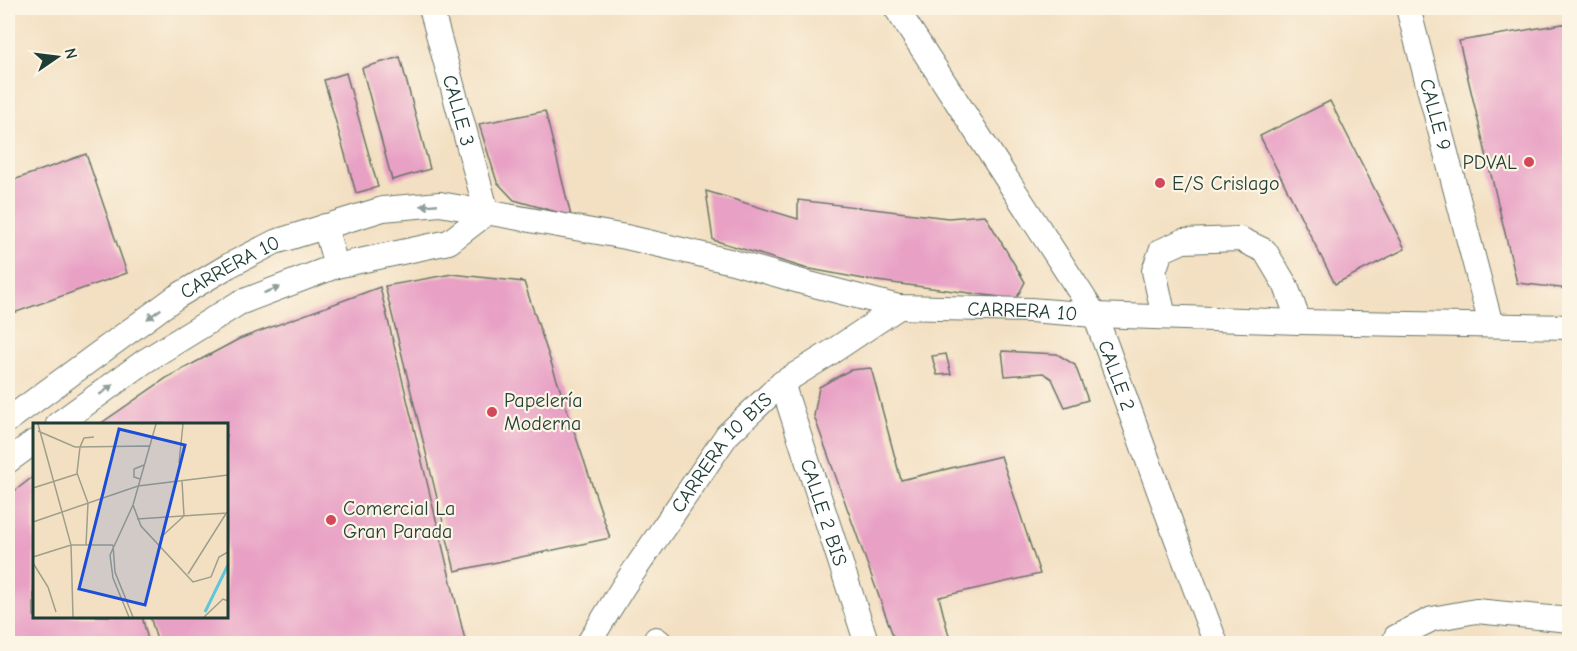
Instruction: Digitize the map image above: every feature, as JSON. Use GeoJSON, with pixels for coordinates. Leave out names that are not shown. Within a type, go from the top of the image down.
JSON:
{"type":"FeatureCollection","features":[{"type":"Feature","properties":{"kind":"street","name":"CALLE 3"},"geometry":{"type":"LineString","coordinates":[[431,8],[487,213]]}},
{"type":"Feature","properties":{"kind":"street","name":"CALLE 2"},"geometry":{"type":"LineString","coordinates":[[896,8],[1095,315],[1216,644]]}},
{"type":"Feature","properties":{"kind":"street","name":"CALLE 9"},"geometry":{"type":"LineString","coordinates":[[1408,8],[1491,325]]}},
{"type":"Feature","properties":{"kind":"street","name":"CARRERA 10"},"geometry":{"type":"LineString","coordinates":[[8,420],[176,297],[228,266],[275,243],[383,209],[440,204],[637,240],[733,262],[900,307],[1030,310],[1095,315],[1299,322],[1569,327]]}},
{"type":"Feature","properties":{"kind":"street","name":"CARRERA 10"},"geometry":{"type":"LineString","coordinates":[[59,423],[145,362],[239,303],[336,266],[449,242],[487,213]]}},
{"type":"Feature","properties":{"kind":"street"},"geometry":{"type":"LineString","coordinates":[[325,226],[336,266]]}},
{"type":"Feature","properties":{"kind":"street"},"geometry":{"type":"LineString","coordinates":[[1164,317],[1154,271],[1161,251],[1183,241],[1240,239],[1265,251],[1286,286],[1299,322]]}},
{"type":"Feature","properties":{"kind":"street","name":"CARRERA 10 BIS"},"geometry":{"type":"LineString","coordinates":[[588,644],[623,587],[727,435],[782,382],[900,307]]}},
{"type":"Feature","properties":{"kind":"street"},"geometry":{"type":"LineString","coordinates":[[129,332],[145,362]]}},
{"type":"Feature","properties":{"kind":"street","name":"CALLE 2 BIS"},"geometry":{"type":"LineString","coordinates":[[782,382],[867,644]]}},
{"type":"Feature","properties":{"kind":"street"},"geometry":{"type":"LineString","coordinates":[[8,461],[33,443]]}},
{"type":"Feature","properties":{"kind":"street"},"geometry":{"type":"LineString","coordinates":[[1396,637],[1432,619],[1476,611],[1569,620]]}},
{"type":"Feature","properties":{"kind":"building","name":"PDVAL"},"geometry":{"type":"Polygon","coordinates":[[[1569,23],[1569,289],[1517,283],[1459,41],[1569,23]]]}},
{"type":"Feature","properties":{"kind":"building"},"geometry":{"type":"Polygon","coordinates":[[[400,57],[430,169],[392,180],[362,68],[400,57]]]}},
{"type":"Feature","properties":{"kind":"building"},"geometry":{"type":"Polygon","coordinates":[[[346,73],[378,187],[356,193],[324,80],[346,73]]]}},
{"type":"Feature","properties":{"kind":"building"},"geometry":{"type":"Polygon","coordinates":[[[1330,101],[1405,249],[1335,284],[1260,136],[1330,101]]]}},
{"type":"Feature","properties":{"kind":"building"},"geometry":{"type":"Polygon","coordinates":[[[545,111],[571,216],[514,200],[497,182],[479,124],[545,111]]]}},
{"type":"Feature","properties":{"kind":"building"},"geometry":{"type":"Polygon","coordinates":[[[86,154],[127,273],[8,315],[8,182],[86,154]]]}},
{"type":"Feature","properties":{"kind":"building"},"geometry":{"type":"Polygon","coordinates":[[[706,191],[798,219],[798,200],[948,218],[985,215],[1025,282],[1016,299],[869,280],[805,268],[713,240],[706,191]]]}},
{"type":"Feature","properties":{"kind":"building","name":"Papelería Moderna"},"geometry":{"type":"Polygon","coordinates":[[[452,274],[524,282],[610,538],[455,571],[385,286],[452,274]]]}},
{"type":"Feature","properties":{"kind":"building","name":"Comercial La Gran Parada"},"geometry":{"type":"Polygon","coordinates":[[[380,287],[466,644],[158,644],[151,618],[228,618],[228,423],[101,423],[168,377],[239,339],[380,287]]]}},
{"type":"Feature","properties":{"kind":"building"},"geometry":{"type":"Polygon","coordinates":[[[1002,351],[1057,354],[1075,365],[1088,400],[1065,407],[1052,379],[1043,373],[1005,376],[1002,351]]]}},
{"type":"Feature","properties":{"kind":"building"},"geometry":{"type":"Polygon","coordinates":[[[946,354],[951,374],[937,375],[932,356],[946,354]]]}},
{"type":"Feature","properties":{"kind":"building"},"geometry":{"type":"Polygon","coordinates":[[[871,368],[901,480],[1001,456],[1040,574],[939,597],[951,644],[896,644],[814,416],[819,387],[850,370],[871,368]]]}},
{"type":"Feature","properties":{"kind":"building"},"geometry":{"type":"Polygon","coordinates":[[[33,477],[33,618],[142,618],[149,644],[8,644],[8,496],[33,477]]]}},
{"type":"Feature","properties":{"kind":"place","name":"PDVAL"},"geometry":{"type":"Point","coordinates":[1529,162]}},
{"type":"Feature","properties":{"kind":"place","name":"E/S Crislago"},"geometry":{"type":"Point","coordinates":[1160,183]}},
{"type":"Feature","properties":{"kind":"place","name":"Papelería Moderna"},"geometry":{"type":"Point","coordinates":[492,412]}},
{"type":"Feature","properties":{"kind":"place","name":"Comercial La Gran Parada"},"geometry":{"type":"Point","coordinates":[331,520]}}]}
